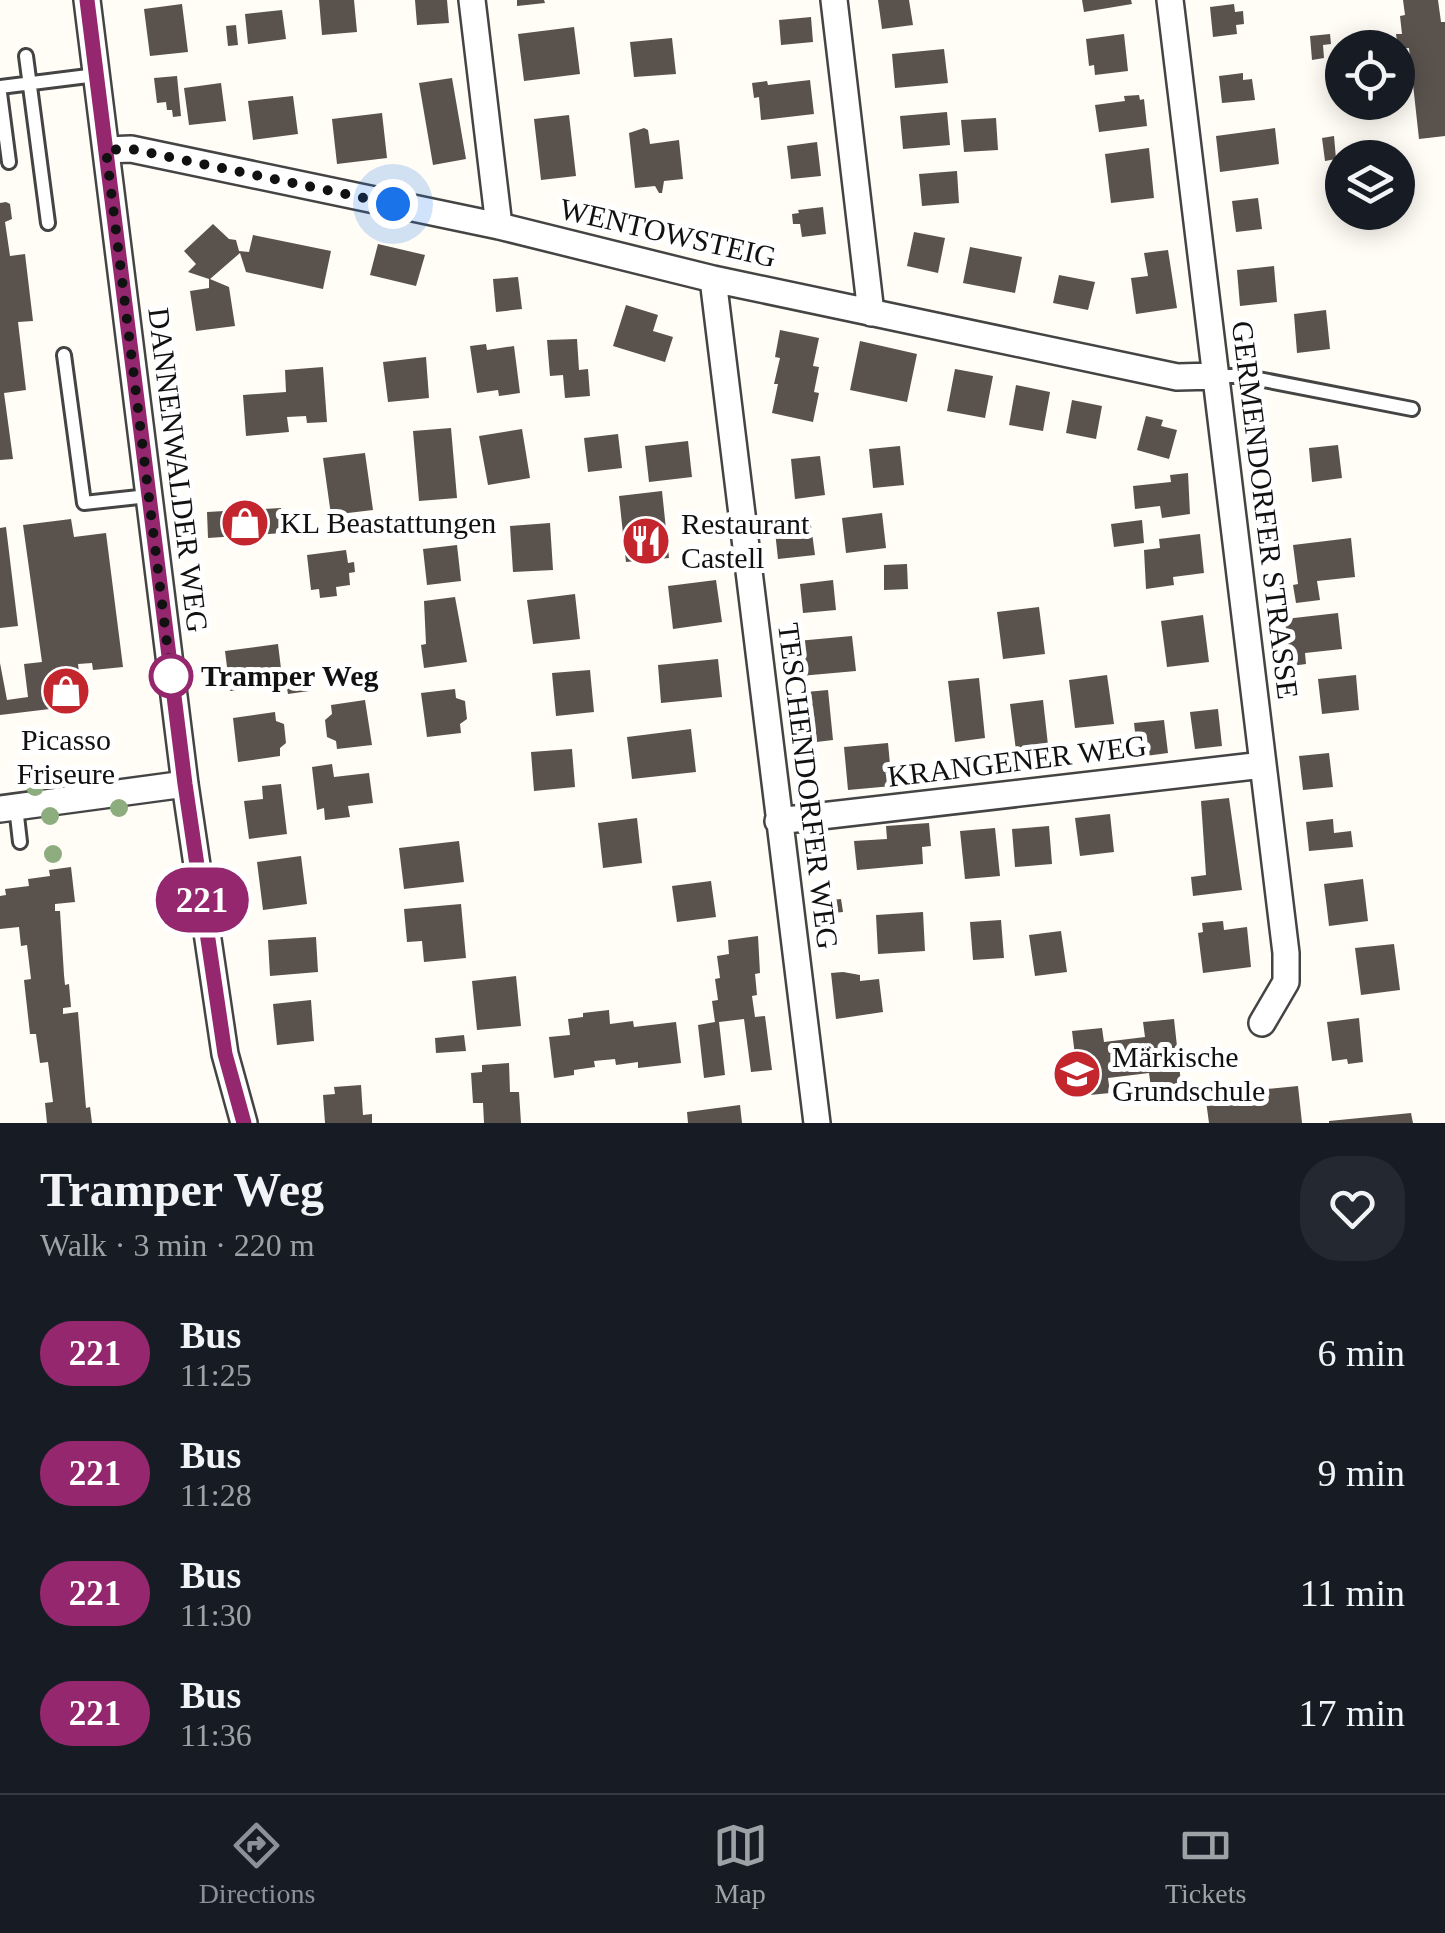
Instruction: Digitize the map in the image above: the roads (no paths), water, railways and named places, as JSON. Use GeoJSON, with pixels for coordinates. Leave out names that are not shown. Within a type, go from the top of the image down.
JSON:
{"type":"FeatureCollection","features":[{"type":"Feature","properties":{"kind":"street","name":"DANNENWALDER WEG"},"geometry":{"type":"LineString","coordinates":[[87,0],[185,784],[225,1054],[244,1123]]}},
{"type":"Feature","properties":{"kind":"street"},"geometry":{"type":"LineString","coordinates":[[472,0],[499,226]]}},
{"type":"Feature","properties":{"kind":"street"},"geometry":{"type":"LineString","coordinates":[[834,0],[871,313]]}},
{"type":"Feature","properties":{"kind":"street","name":"GERMENDORFER STRASSE"},"geometry":{"type":"LineString","coordinates":[[1170,0],[1286,953],[1286,982],[1262,1022]]}},
{"type":"Feature","properties":{"kind":"street","name":"WENTOWSTEIG"},"geometry":{"type":"LineString","coordinates":[[106,150],[131,149],[499,226],[713,279],[1176,377],[1216,376]]}},
{"type":"Feature","properties":{"kind":"street","name":"TESCHENDORFER WEG"},"geometry":{"type":"LineString","coordinates":[[713,279],[817,1123]]}},
{"type":"Feature","properties":{"kind":"street","name":"KRANGENER WEG"},"geometry":{"type":"LineString","coordinates":[[778,821],[1264,764]]}},
{"type":"Feature","properties":{"kind":"street"},"geometry":{"type":"LineString","coordinates":[[8,808],[185,784]]}},
{"type":"Feature","properties":{"kind":"lane"},"geometry":{"type":"LineString","coordinates":[[26,56],[48,223]]}},
{"type":"Feature","properties":{"kind":"lane"},"geometry":{"type":"LineString","coordinates":[[9,162],[0,90],[96,75]]}},
{"type":"Feature","properties":{"kind":"lane"},"geometry":{"type":"LineString","coordinates":[[64,354],[84,503],[148,496]]}},
{"type":"Feature","properties":{"kind":"lane"},"geometry":{"type":"LineString","coordinates":[[1216,376],[1243,376],[1412,409]]}},
{"type":"Feature","properties":{"kind":"lane"},"geometry":{"type":"LineString","coordinates":[[8,808],[20,842]]}},
{"type":"Feature","properties":{"kind":"place","name":"KL Beastattungen"},"geometry":{"type":"Point","coordinates":[245,523]}},
{"type":"Feature","properties":{"kind":"place","name":"Restaurant Castell"},"geometry":{"type":"Point","coordinates":[646,541]}},
{"type":"Feature","properties":{"kind":"place","name":"Tramper Weg"},"geometry":{"type":"Point","coordinates":[171,676]}},
{"type":"Feature","properties":{"kind":"place","name":"Picasso Friseure"},"geometry":{"type":"Point","coordinates":[66,691]}},
{"type":"Feature","properties":{"kind":"place","name":"Märkische Grundschule"},"geometry":{"type":"Point","coordinates":[1077,1074]}}]}
